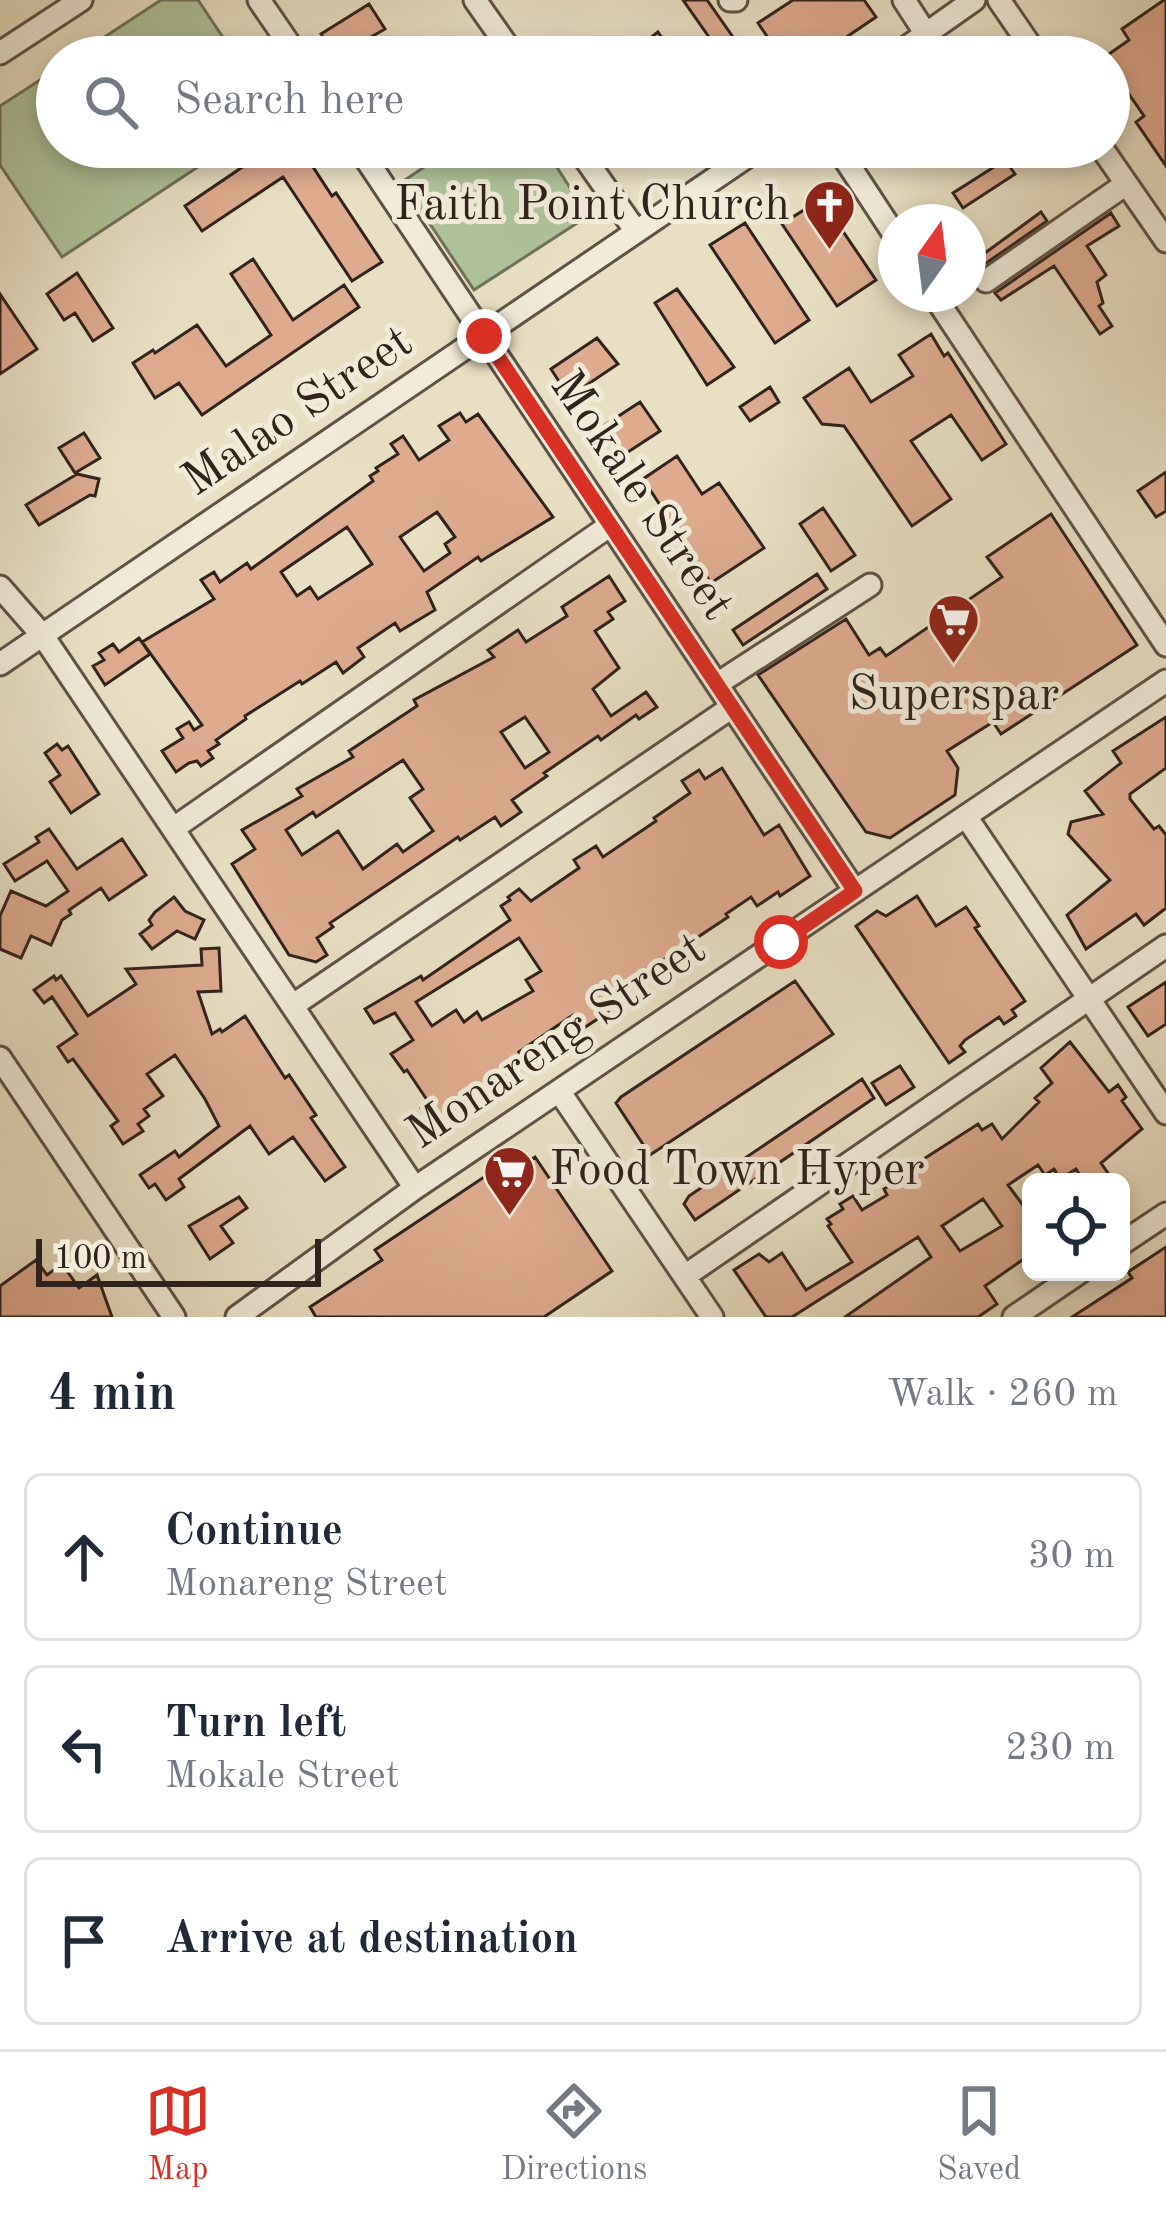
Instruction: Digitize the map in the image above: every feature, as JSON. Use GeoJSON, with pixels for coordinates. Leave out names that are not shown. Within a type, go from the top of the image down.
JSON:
{"type":"FeatureCollection","features":[{"type":"Feature","properties":{"kind":"street"},"geometry":{"type":"LineString","coordinates":[[0,53],[81,0]]}},
{"type":"Feature","properties":{"kind":"street"},"geometry":{"type":"LineString","coordinates":[[260,0],[284,36]]}},
{"type":"Feature","properties":{"kind":"street"},"geometry":{"type":"LineString","coordinates":[[475,0],[500,36]]}},
{"type":"Feature","properties":{"kind":"street"},"geometry":{"type":"LineString","coordinates":[[904,0],[926,34]]}},
{"type":"Feature","properties":{"kind":"street"},"geometry":{"type":"LineString","coordinates":[[923,36],[974,0]]}},
{"type":"Feature","properties":{"kind":"street"},"geometry":{"type":"LineString","coordinates":[[999,0],[1024,36]]}},
{"type":"Feature","properties":{"kind":"street","name":"Mokale Street"},"geometry":{"type":"LineString","coordinates":[[372,168],[855,891]]}},
{"type":"Feature","properties":{"kind":"street"},"geometry":{"type":"LineString","coordinates":[[592,168],[635,230]]}},
{"type":"Feature","properties":{"kind":"street","name":"Malao Street"},"geometry":{"type":"LineString","coordinates":[[0,664],[729,168]]}},
{"type":"Feature","properties":{"kind":"street"},"geometry":{"type":"LineString","coordinates":[[851,168],[878,210]]}},
{"type":"Feature","properties":{"kind":"street"},"geometry":{"type":"LineString","coordinates":[[1115,168],[1166,241]]}},
{"type":"Feature","properties":{"kind":"street"},"geometry":{"type":"LineString","coordinates":[[986,280],[1126,184]]}},
{"type":"Feature","properties":{"kind":"street"},"geometry":{"type":"LineString","coordinates":[[946,312],[1166,645]]}},
{"type":"Feature","properties":{"kind":"street"},"geometry":{"type":"LineString","coordinates":[[174,828],[609,526]]}},
{"type":"Feature","properties":{"kind":"street"},"geometry":{"type":"LineString","coordinates":[[717,684],[870,585]]}},
{"type":"Feature","properties":{"kind":"street"},"geometry":{"type":"LineString","coordinates":[[0,587],[44,636],[416,1189]]}},
{"type":"Feature","properties":{"kind":"street","name":"Monareng Street"},"geometry":{"type":"LineString","coordinates":[[236,1317],[559,1091],[1166,681]]}},
{"type":"Feature","properties":{"kind":"street"},"geometry":{"type":"LineString","coordinates":[[295,1004],[732,707]]}},
{"type":"Feature","properties":{"kind":"street"},"geometry":{"type":"LineString","coordinates":[[967,818],[1166,1113]]}},
{"type":"Feature","properties":{"kind":"street"},"geometry":{"type":"LineString","coordinates":[[685,1276],[1166,946]]}},
{"type":"Feature","properties":{"kind":"street"},"geometry":{"type":"LineString","coordinates":[[0,1058],[175,1317]]}},
{"type":"Feature","properties":{"kind":"street"},"geometry":{"type":"LineString","coordinates":[[559,1091],[712,1317]]}},
{"type":"Feature","properties":{"kind":"street"},"geometry":{"type":"LineString","coordinates":[[1130,1238],[1166,1214]]}},
{"type":"Feature","properties":{"kind":"street"},"geometry":{"type":"LineString","coordinates":[[1014,1317],[1067,1281]]}},
{"type":"Feature","properties":{"kind":"green space"},"geometry":{"type":"Polygon","coordinates":[[[161,0],[198,0],[222,36],[106,36],[161,0]]]}},
{"type":"Feature","properties":{"kind":"green space"},"geometry":{"type":"Polygon","coordinates":[[[36,83],[36,168],[196,168],[62,257],[0,165],[0,106],[36,83]]]}},
{"type":"Feature","properties":{"kind":"green space"},"geometry":{"type":"Polygon","coordinates":[[[423,168],[557,168],[588,216],[474,290],[402,182],[423,168]]]}},
{"type":"Feature","properties":{"kind":"building"},"geometry":{"type":"Polygon","coordinates":[[[683,0],[707,0],[732,36],[708,36],[683,0]]]}},
{"type":"Feature","properties":{"kind":"building"},"geometry":{"type":"Polygon","coordinates":[[[793,0],[864,0],[876,17],[848,36],[767,36],[758,23],[793,0]]]}},
{"type":"Feature","properties":{"kind":"building"},"geometry":{"type":"Polygon","coordinates":[[[1166,0],[1166,166],[1136,122],[1144,116],[1130,96],[1130,36],[1122,29],[1166,0]]]}},
{"type":"Feature","properties":{"kind":"building"},"geometry":{"type":"Polygon","coordinates":[[[369,4],[385,29],[373,36],[321,34],[369,4]]]}},
{"type":"Feature","properties":{"kind":"building"},"geometry":{"type":"Polygon","coordinates":[[[241,168],[314,168],[382,262],[352,281],[283,177],[202,231],[185,206],[241,168]]]}},
{"type":"Feature","properties":{"kind":"building"},"geometry":{"type":"Polygon","coordinates":[[[992,168],[1011,168],[1015,174],[969,204],[960,204],[953,193],[992,168]]]}},
{"type":"Feature","properties":{"kind":"building","name":"Faith Point Church"},"geometry":{"type":"Polygon","coordinates":[[[821,199],[876,280],[837,306],[782,224],[821,199]]]}},
{"type":"Feature","properties":{"kind":"building"},"geometry":{"type":"Polygon","coordinates":[[[1041,212],[1047,221],[986,263],[986,252],[1041,212]]]}},
{"type":"Feature","properties":{"kind":"building"},"geometry":{"type":"Polygon","coordinates":[[[1111,213],[1119,226],[1087,246],[1106,275],[1097,282],[1103,303],[1099,306],[1112,326],[1100,334],[1054,266],[1001,300],[995,293],[1111,213]]]}},
{"type":"Feature","properties":{"kind":"building"},"geometry":{"type":"Polygon","coordinates":[[[745,223],[809,320],[775,343],[710,245],[745,223]]]}},
{"type":"Feature","properties":{"kind":"building"},"geometry":{"type":"Polygon","coordinates":[[[253,259],[293,320],[344,285],[359,307],[202,415],[179,383],[155,398],[133,363],[197,325],[226,366],[271,335],[231,274],[253,259]]]}},
{"type":"Feature","properties":{"kind":"building"},"geometry":{"type":"Polygon","coordinates":[[[77,273],[113,328],[93,341],[75,313],[64,320],[47,294],[77,273]]]}},
{"type":"Feature","properties":{"kind":"building"},"geometry":{"type":"Polygon","coordinates":[[[677,289],[734,367],[707,385],[655,303],[677,289]]]}},
{"type":"Feature","properties":{"kind":"building"},"geometry":{"type":"Polygon","coordinates":[[[0,294],[37,349],[0,374],[0,294]]]}},
{"type":"Feature","properties":{"kind":"building"},"geometry":{"type":"Polygon","coordinates":[[[931,334],[1006,444],[982,460],[951,415],[911,441],[951,499],[912,526],[844,426],[822,424],[804,398],[849,368],[871,402],[913,376],[899,355],[931,334]]]}},
{"type":"Feature","properties":{"kind":"building"},"geometry":{"type":"Polygon","coordinates":[[[597,338],[618,364],[569,397],[551,369],[597,338]]]}},
{"type":"Feature","properties":{"kind":"building"},"geometry":{"type":"Polygon","coordinates":[[[770,387],[779,402],[750,421],[740,407],[770,387]]]}},
{"type":"Feature","properties":{"kind":"building"},"geometry":{"type":"Polygon","coordinates":[[[640,402],[660,431],[625,454],[605,425],[640,402]]]}},
{"type":"Feature","properties":{"kind":"building"},"geometry":{"type":"Polygon","coordinates":[[[460,413],[466,422],[478,414],[553,517],[481,561],[478,557],[427,592],[435,610],[400,631],[395,623],[358,648],[364,657],[343,673],[336,662],[300,681],[216,740],[219,744],[208,751],[213,758],[201,766],[197,761],[189,763],[176,772],[162,751],[183,738],[177,729],[189,722],[194,730],[202,725],[142,642],[214,599],[201,580],[214,572],[220,582],[247,563],[251,569],[373,481],[370,476],[376,468],[398,454],[391,444],[403,436],[419,460],[449,440],[439,426],[460,413]],[[437,512],[400,537],[424,571],[450,553],[445,544],[455,537],[437,512]],[[347,527],[281,572],[297,596],[310,587],[318,599],[372,564],[347,527]]]}},
{"type":"Feature","properties":{"kind":"building"},"geometry":{"type":"Polygon","coordinates":[[[84,433],[100,458],[75,473],[59,448],[84,433]]]}},
{"type":"Feature","properties":{"kind":"building"},"geometry":{"type":"Polygon","coordinates":[[[677,456],[702,494],[719,483],[764,548],[711,583],[643,479],[677,456]]]}},
{"type":"Feature","properties":{"kind":"building"},"geometry":{"type":"Polygon","coordinates":[[[1166,472],[1166,511],[1156,517],[1138,491],[1166,472]]]}},
{"type":"Feature","properties":{"kind":"building"},"geometry":{"type":"Polygon","coordinates":[[[77,474],[99,479],[95,496],[39,525],[26,505],[77,474]]]}},
{"type":"Feature","properties":{"kind":"building"},"geometry":{"type":"Polygon","coordinates":[[[823,508],[855,555],[831,571],[800,524],[823,508]]]}},
{"type":"Feature","properties":{"kind":"building"},"geometry":{"type":"Polygon","coordinates":[[[1051,514],[1137,645],[1001,734],[993,722],[947,751],[958,768],[955,795],[890,838],[866,832],[758,675],[846,619],[869,655],[880,648],[886,656],[1002,577],[987,557],[1051,514]]]}},
{"type":"Feature","properties":{"kind":"building"},"geometry":{"type":"Polygon","coordinates":[[[817,574],[827,589],[743,645],[733,630],[817,574]]]}},
{"type":"Feature","properties":{"kind":"building"},"geometry":{"type":"Polygon","coordinates":[[[609,576],[625,601],[608,612],[613,619],[595,631],[619,668],[593,689],[611,716],[646,692],[657,707],[639,719],[636,715],[601,740],[598,736],[544,773],[547,776],[512,800],[521,812],[501,826],[495,817],[458,837],[330,923],[333,927],[317,938],[327,955],[316,962],[289,955],[232,864],[255,849],[242,830],[302,796],[297,789],[353,757],[349,751],[417,706],[414,700],[494,657],[488,650],[518,630],[526,642],[567,616],[562,607],[609,576]],[[525,717],[501,732],[525,768],[549,752],[525,717]],[[403,760],[316,817],[313,812],[286,830],[302,855],[338,831],[363,869],[397,844],[403,852],[433,831],[410,798],[423,789],[403,760]]]}},
{"type":"Feature","properties":{"kind":"building"},"geometry":{"type":"Polygon","coordinates":[[[139,638],[150,654],[105,685],[93,666],[104,660],[99,653],[113,644],[119,652],[139,638]]]}},
{"type":"Feature","properties":{"kind":"building"},"geometry":{"type":"Polygon","coordinates":[[[1166,717],[1166,768],[1130,794],[1130,799],[1154,829],[1159,826],[1166,835],[1166,908],[1144,925],[1136,914],[1086,949],[1067,915],[1110,880],[1068,834],[1071,822],[1103,814],[1085,791],[1121,763],[1113,751],[1166,717]]]}},
{"type":"Feature","properties":{"kind":"building"},"geometry":{"type":"Polygon","coordinates":[[[57,744],[62,750],[68,746],[99,794],[71,813],[50,782],[60,775],[45,753],[57,744]]]}},
{"type":"Feature","properties":{"kind":"building"},"geometry":{"type":"Polygon","coordinates":[[[722,768],[764,835],[779,825],[810,876],[757,906],[751,897],[605,999],[608,1012],[584,1028],[573,1015],[519,1052],[526,1062],[432,1124],[421,1108],[429,1103],[391,1054],[413,1040],[395,1013],[374,1023],[365,1009],[421,976],[423,980],[510,920],[501,906],[519,889],[531,901],[579,868],[574,860],[596,846],[603,857],[656,821],[690,793],[682,781],[699,770],[705,779],[722,768]],[[519,938],[416,1002],[432,1026],[456,1010],[464,1022],[477,1012],[482,1020],[533,991],[526,980],[541,971],[519,938]]]}},
{"type":"Feature","properties":{"kind":"building"},"geometry":{"type":"Polygon","coordinates":[[[49,829],[77,869],[122,839],[146,875],[109,900],[101,888],[69,910],[71,914],[62,920],[51,945],[31,936],[21,958],[0,949],[0,916],[11,891],[46,906],[68,891],[47,861],[15,881],[4,864],[39,842],[36,837],[49,829]]]}},
{"type":"Feature","properties":{"kind":"building"},"geometry":{"type":"Polygon","coordinates":[[[917,896],[936,926],[966,907],[1025,1001],[1004,1024],[999,1017],[965,1040],[960,1046],[965,1052],[949,1063],[856,926],[877,911],[886,916],[917,896]]]}},
{"type":"Feature","properties":{"kind":"building"},"geometry":{"type":"Polygon","coordinates":[[[174,897],[185,911],[204,920],[195,939],[177,931],[152,949],[140,934],[152,925],[149,920],[155,912],[174,897]]]}},
{"type":"Feature","properties":{"kind":"building"},"geometry":{"type":"Polygon","coordinates":[[[219,948],[221,991],[198,992],[212,1034],[245,1016],[285,1078],[289,1075],[316,1115],[311,1118],[345,1167],[325,1181],[293,1137],[269,1154],[250,1126],[179,1179],[184,1187],[166,1200],[155,1184],[149,1188],[140,1175],[175,1151],[179,1157],[219,1126],[205,1099],[175,1055],[147,1074],[163,1096],[144,1109],[149,1116],[138,1124],[143,1131],[123,1144],[111,1126],[118,1121],[73,1059],[68,1062],[58,1047],[77,1034],[52,997],[44,1003],[34,990],[61,976],[88,1016],[136,984],[126,969],[202,965],[201,949],[219,948]]]}},
{"type":"Feature","properties":{"kind":"building"},"geometry":{"type":"Polygon","coordinates":[[[795,981],[833,1034],[650,1155],[616,1103],[621,1097],[795,981]]]}},
{"type":"Feature","properties":{"kind":"building"},"geometry":{"type":"Polygon","coordinates":[[[1166,982],[1166,1024],[1148,1036],[1128,1007],[1166,982]]]}},
{"type":"Feature","properties":{"kind":"building"},"geometry":{"type":"Polygon","coordinates":[[[1070,1042],[1109,1092],[1118,1085],[1126,1097],[1122,1101],[1142,1129],[1101,1163],[1108,1173],[1078,1173],[1076,1169],[1056,1173],[1054,1169],[1044,1173],[1038,1165],[1008,1185],[1022,1204],[1022,1260],[985,1286],[997,1304],[978,1317],[845,1317],[931,1257],[918,1237],[792,1317],[766,1317],[734,1270],[759,1254],[769,1262],[782,1253],[806,1290],[852,1262],[828,1226],[827,1219],[843,1209],[840,1204],[853,1196],[862,1210],[887,1195],[884,1189],[916,1164],[978,1124],[982,1130],[992,1124],[1002,1139],[1052,1083],[1041,1068],[1070,1042]],[[983,1199],[942,1226],[960,1251],[1002,1226],[983,1199]]]}},
{"type":"Feature","properties":{"kind":"building"},"geometry":{"type":"Polygon","coordinates":[[[900,1066],[914,1087],[886,1105],[872,1083],[900,1066]]]}},
{"type":"Feature","properties":{"kind":"building"},"geometry":{"type":"Polygon","coordinates":[[[862,1079],[874,1098],[695,1220],[684,1204],[689,1196],[862,1079]]]}},
{"type":"Feature","properties":{"kind":"building","name":"Food Town Hyper"},"geometry":{"type":"Polygon","coordinates":[[[535,1157],[612,1271],[544,1317],[316,1317],[310,1307],[382,1260],[375,1250],[502,1165],[508,1175],[535,1157]]]}},
{"type":"Feature","properties":{"kind":"building"},"geometry":{"type":"Polygon","coordinates":[[[239,1197],[247,1208],[221,1226],[233,1243],[210,1259],[189,1226],[239,1197]]]}},
{"type":"Feature","properties":{"kind":"building"},"geometry":{"type":"Polygon","coordinates":[[[1166,1247],[1166,1317],[1072,1317],[1130,1281],[1130,1271],[1166,1247]]]}},
{"type":"Feature","properties":{"kind":"building"},"geometry":{"type":"Polygon","coordinates":[[[36,1260],[47,1275],[62,1264],[79,1288],[97,1275],[112,1317],[0,1317],[0,1286],[36,1260]]]}},
{"type":"Feature","properties":{"kind":"place","name":"Faith Point Church"},"geometry":{"type":"Point","coordinates":[829,252]}},
{"type":"Feature","properties":{"kind":"place","name":"Superspar"},"geometry":{"type":"Point","coordinates":[954,666]}},
{"type":"Feature","properties":{"kind":"place","name":"Food Town Hyper"},"geometry":{"type":"Point","coordinates":[510,1217]}},
{"type":"Feature","properties":{"kind":"route"},"geometry":{"type":"LineString","coordinates":[[484,336],[855,891],[781,942]]}}]}
